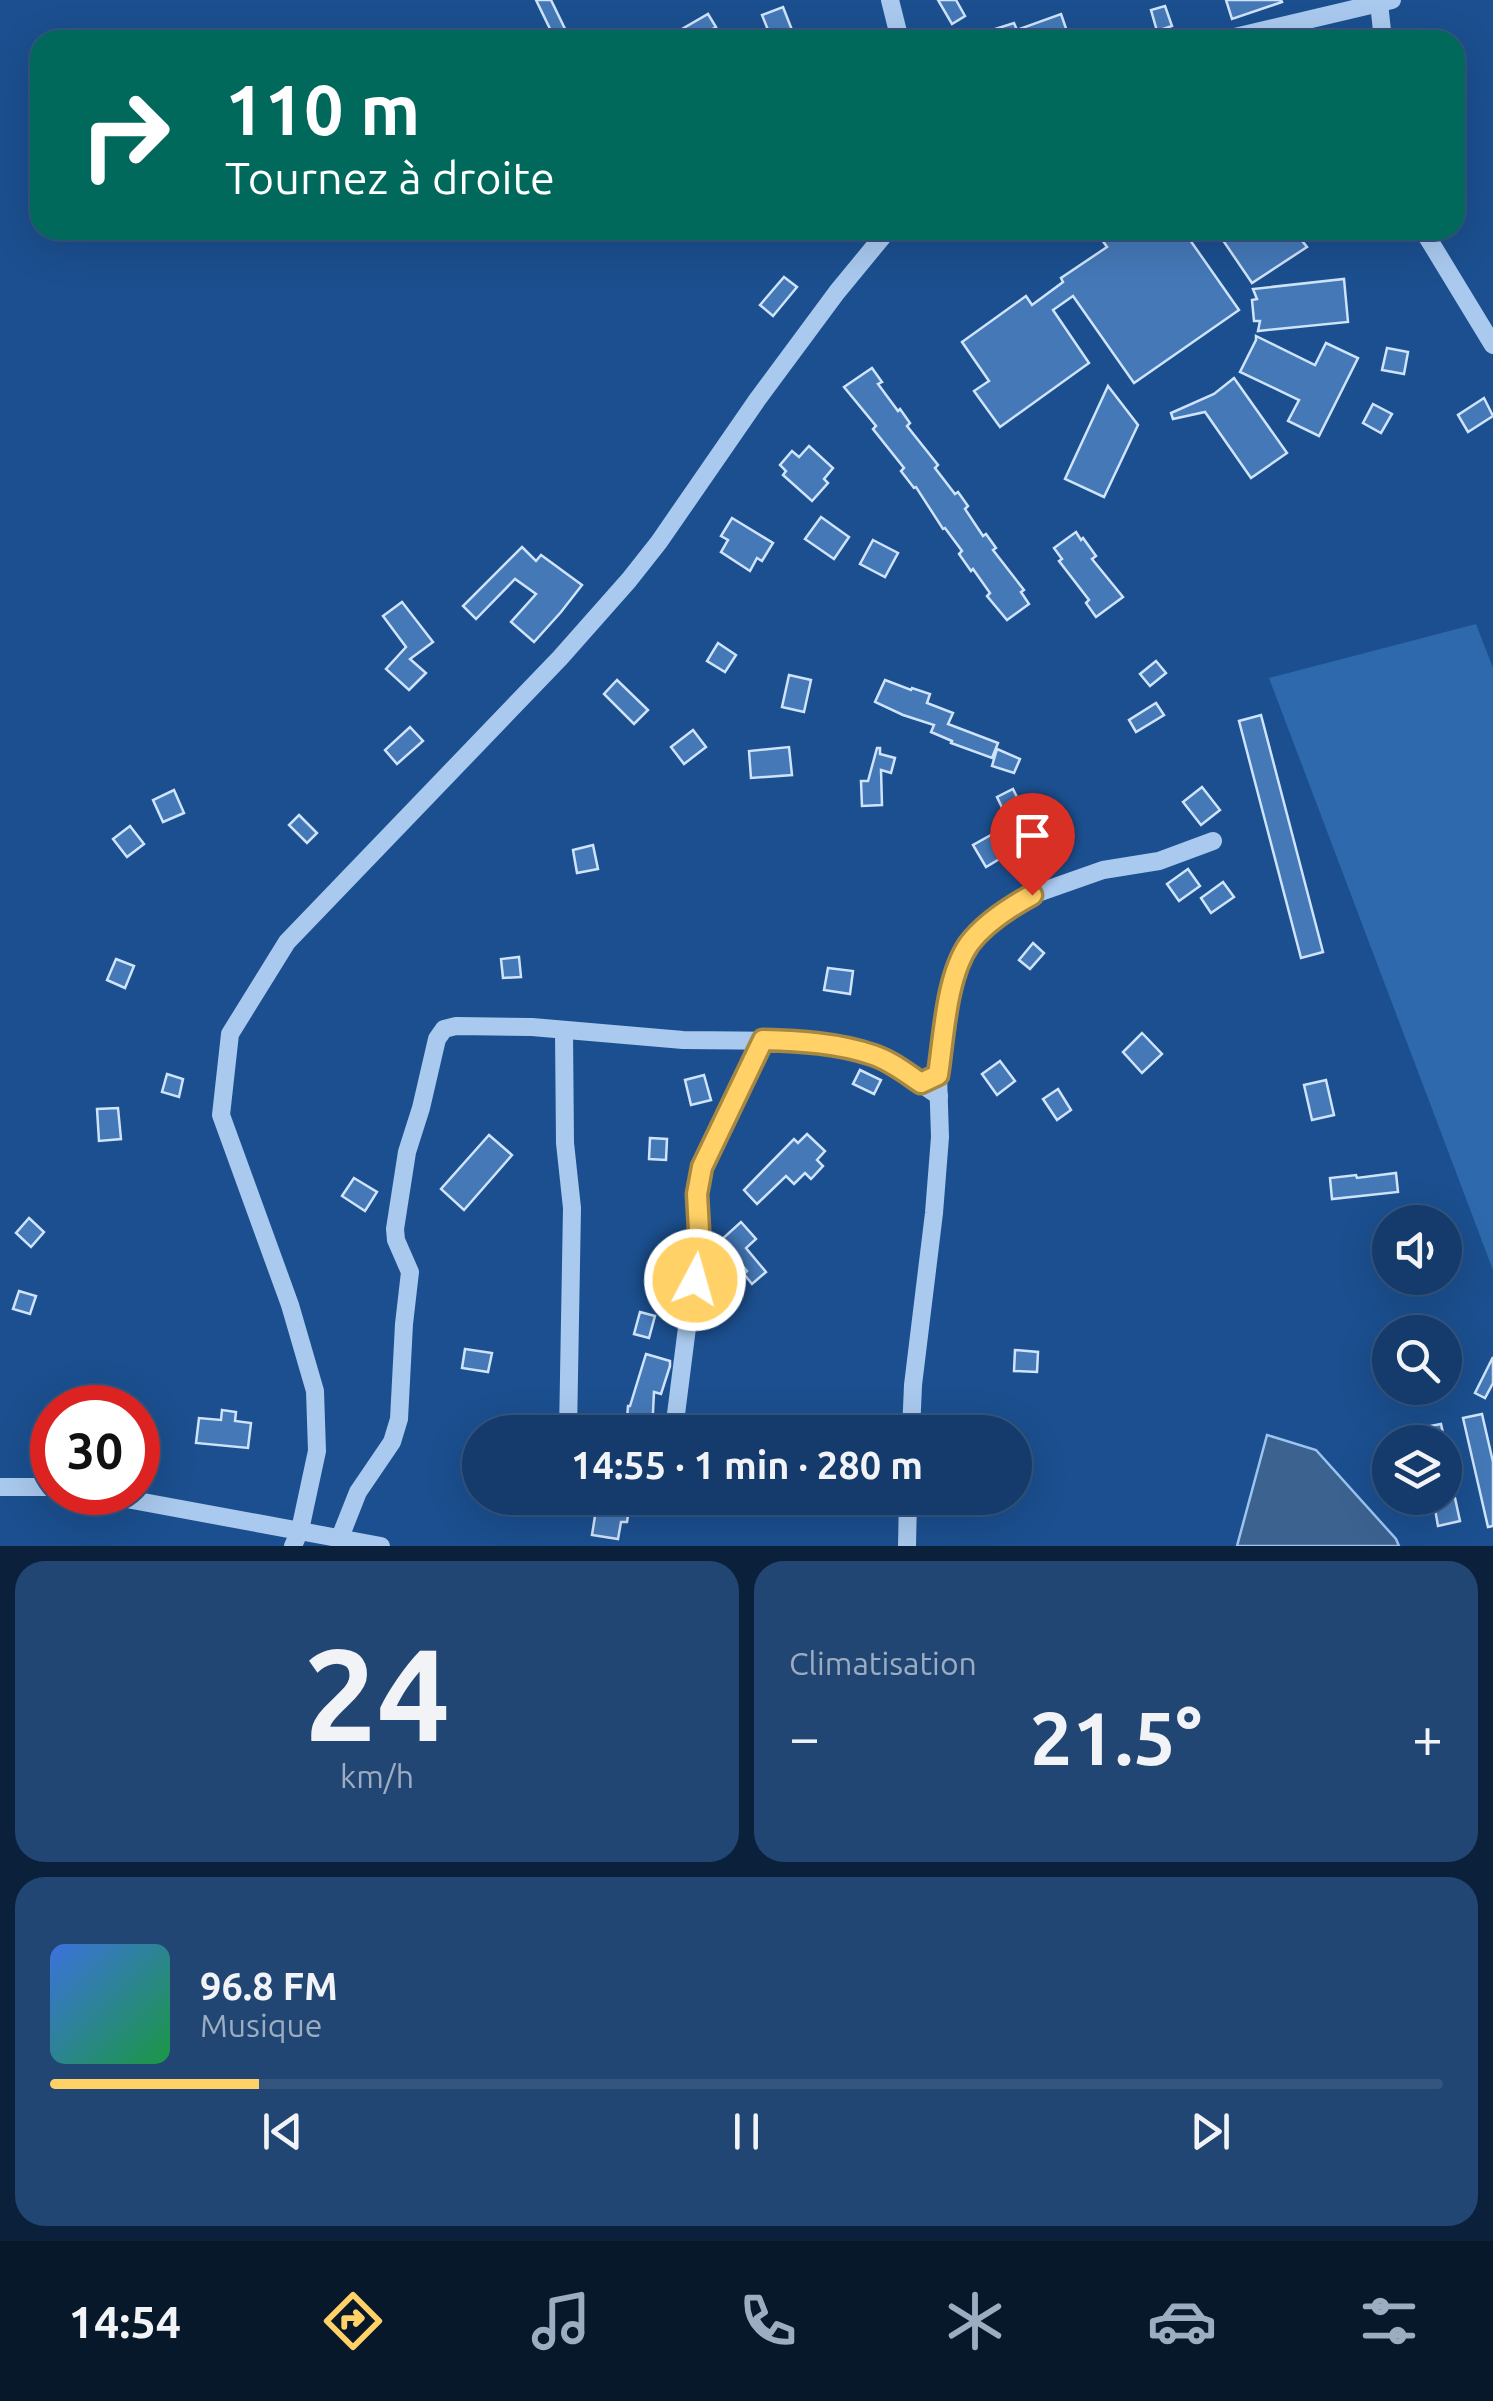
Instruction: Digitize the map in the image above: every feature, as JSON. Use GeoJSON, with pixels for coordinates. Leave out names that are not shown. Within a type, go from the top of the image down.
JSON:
{"type":"FeatureCollection","features":[{"type":"Feature","properties":{"kind":"street"},"geometry":{"type":"LineString","coordinates":[[890,0],[898,30]]}},
{"type":"Feature","properties":{"kind":"street"},"geometry":{"type":"LineString","coordinates":[[1265,30],[1385,2],[1384,30]]}},
{"type":"Feature","properties":{"kind":"street"},"geometry":{"type":"LineString","coordinates":[[297,1538],[317,1451],[315,1391],[290,1305],[221,1114],[230,1034],[287,942],[560,658],[639,567],[756,400],[880,240]]}},
{"type":"Feature","properties":{"kind":"street"},"geometry":{"type":"LineString","coordinates":[[1430,240],[1493,346]]}},
{"type":"Feature","properties":{"kind":"street"},"geometry":{"type":"LineString","coordinates":[[930,1079],[954,980],[976,936],[1032,895],[1103,870],[1159,861],[1213,841]]}},
{"type":"Feature","properties":{"kind":"street"},"geometry":{"type":"LineString","coordinates":[[340,1540],[358,1492],[392,1442],[399,1419],[410,1272],[395,1229],[408,1152],[436,1039],[444,1029],[456,1026],[532,1027],[683,1040],[803,1041],[872,1055],[930,1079],[939,1096],[940,1138],[911,1415]]}},
{"type":"Feature","properties":{"kind":"street"},"geometry":{"type":"LineString","coordinates":[[564,1032],[565,1143],[572,1208],[568,1415]]}},
{"type":"Feature","properties":{"kind":"street"},"geometry":{"type":"LineString","coordinates":[[676,1415],[700,1248],[698,1181],[763,1040]]}},
{"type":"Feature","properties":{"kind":"street"},"geometry":{"type":"LineString","coordinates":[[0,1488],[30,1487]]}},
{"type":"Feature","properties":{"kind":"street"},"geometry":{"type":"LineString","coordinates":[[160,1508],[297,1538],[381,1546]]}},
{"type":"Feature","properties":{"kind":"street"},"geometry":{"type":"LineString","coordinates":[[907,1546],[908,1515]]}},
{"type":"Feature","properties":{"kind":"shaded area"},"geometry":{"type":"Polygon","coordinates":[[[1476,624],[1493,668],[1493,1270],[1269,678],[1476,624]]]}},
{"type":"Feature","properties":{"kind":"shaded area"},"geometry":{"type":"Polygon","coordinates":[[[1267,1435],[1316,1450],[1399,1546],[1237,1546],[1267,1435]]]}},
{"type":"Feature","properties":{"kind":"building"},"geometry":{"type":"Polygon","coordinates":[[[536,0],[551,0],[566,30],[551,30],[536,0]]]}},
{"type":"Feature","properties":{"kind":"building"},"geometry":{"type":"Polygon","coordinates":[[[938,0],[956,0],[965,16],[952,24],[938,0]]]}},
{"type":"Feature","properties":{"kind":"building"},"geometry":{"type":"Polygon","coordinates":[[[1226,0],[1281,0],[1282,2],[1232,19],[1226,0]]]}},
{"type":"Feature","properties":{"kind":"building"},"geometry":{"type":"Polygon","coordinates":[[[1165,6],[1172,26],[1157,30],[1151,10],[1165,6]]]}},
{"type":"Feature","properties":{"kind":"building"},"geometry":{"type":"Polygon","coordinates":[[[783,7],[792,30],[768,30],[762,15],[783,7]]]}},
{"type":"Feature","properties":{"kind":"building"},"geometry":{"type":"Polygon","coordinates":[[[708,14],[716,27],[711,30],[680,30],[708,14]]]}},
{"type":"Feature","properties":{"kind":"building"},"geometry":{"type":"Polygon","coordinates":[[[1061,14],[1067,30],[1017,30],[1061,14]]]}},
{"type":"Feature","properties":{"kind":"building"},"geometry":{"type":"Polygon","coordinates":[[[1014,23],[1017,30],[992,30],[1014,23]]]}},
{"type":"Feature","properties":{"kind":"building"},"geometry":{"type":"Polygon","coordinates":[[[1102,240],[1190,240],[1239,310],[1134,383],[1073,296],[1053,310],[1089,363],[1000,427],[974,391],[989,381],[962,342],[1026,296],[1032,305],[1063,282],[1061,278],[1107,247],[1102,240]]]}},
{"type":"Feature","properties":{"kind":"building"},"geometry":{"type":"Polygon","coordinates":[[[1223,240],[1306,240],[1303,242],[1307,247],[1252,283],[1223,240]]]}},
{"type":"Feature","properties":{"kind":"building"},"geometry":{"type":"Polygon","coordinates":[[[784,277],[797,287],[773,316],[760,305],[784,277]]]}},
{"type":"Feature","properties":{"kind":"building"},"geometry":{"type":"Polygon","coordinates":[[[1344,279],[1348,322],[1258,331],[1260,321],[1254,321],[1252,300],[1257,299],[1253,289],[1344,279]]]}},
{"type":"Feature","properties":{"kind":"building"},"geometry":{"type":"Polygon","coordinates":[[[1256,336],[1315,365],[1326,343],[1358,358],[1319,436],[1288,421],[1299,400],[1240,372],[1256,336]]]}},
{"type":"Feature","properties":{"kind":"building"},"geometry":{"type":"Polygon","coordinates":[[[1387,348],[1408,352],[1404,374],[1382,370],[1387,348]]]}},
{"type":"Feature","properties":{"kind":"building"},"geometry":{"type":"Polygon","coordinates":[[[872,368],[882,382],[878,384],[938,465],[935,468],[955,494],[958,492],[983,536],[986,534],[996,548],[993,550],[1024,590],[1021,592],[1029,604],[1007,620],[959,554],[962,551],[901,471],[904,468],[873,429],[876,426],[844,387],[872,368]]]}},
{"type":"Feature","properties":{"kind":"building"},"geometry":{"type":"Polygon","coordinates":[[[1234,378],[1287,453],[1251,478],[1205,412],[1173,419],[1171,413],[1214,394],[1234,378]]]}},
{"type":"Feature","properties":{"kind":"building"},"geometry":{"type":"Polygon","coordinates":[[[1108,386],[1138,425],[1104,497],[1065,479],[1108,386]]]}},
{"type":"Feature","properties":{"kind":"building"},"geometry":{"type":"Polygon","coordinates":[[[1484,398],[1493,416],[1468,432],[1458,415],[1484,398]]]}},
{"type":"Feature","properties":{"kind":"building"},"geometry":{"type":"Polygon","coordinates":[[[1373,404],[1392,414],[1381,433],[1363,423],[1373,404]]]}},
{"type":"Feature","properties":{"kind":"building"},"geometry":{"type":"Polygon","coordinates":[[[809,446],[833,468],[824,479],[828,483],[812,501],[783,475],[786,471],[780,465],[792,451],[799,457],[809,446]]]}},
{"type":"Feature","properties":{"kind":"building"},"geometry":{"type":"Polygon","coordinates":[[[821,517],[849,537],[834,559],[805,539],[821,517]]]}},
{"type":"Feature","properties":{"kind":"building"},"geometry":{"type":"Polygon","coordinates":[[[732,518],[773,543],[750,571],[721,552],[728,540],[721,536],[732,518]]]}},
{"type":"Feature","properties":{"kind":"building"},"geometry":{"type":"Polygon","coordinates":[[[1076,532],[1123,597],[1096,617],[1054,548],[1076,532]]]}},
{"type":"Feature","properties":{"kind":"building"},"geometry":{"type":"Polygon","coordinates":[[[873,540],[898,553],[885,577],[860,564],[873,540]]]}},
{"type":"Feature","properties":{"kind":"building"},"geometry":{"type":"Polygon","coordinates":[[[522,547],[536,561],[541,555],[582,585],[534,642],[511,622],[536,594],[515,579],[476,619],[463,606],[522,547]]]}},
{"type":"Feature","properties":{"kind":"building"},"geometry":{"type":"Polygon","coordinates":[[[402,602],[433,642],[410,659],[426,673],[409,690],[386,669],[406,647],[383,616],[402,602]]]}},
{"type":"Feature","properties":{"kind":"building"},"geometry":{"type":"Polygon","coordinates":[[[718,643],[736,655],[725,672],[707,661],[718,643]]]}},
{"type":"Feature","properties":{"kind":"building"},"geometry":{"type":"Polygon","coordinates":[[[1156,661],[1166,673],[1150,686],[1140,674],[1156,661]]]}},
{"type":"Feature","properties":{"kind":"building"},"geometry":{"type":"Polygon","coordinates":[[[789,675],[811,680],[804,712],[782,707],[789,675]]]}},
{"type":"Feature","properties":{"kind":"building"},"geometry":{"type":"Polygon","coordinates":[[[617,680],[648,710],[634,724],[604,694],[617,680]]]}},
{"type":"Feature","properties":{"kind":"building"},"geometry":{"type":"Polygon","coordinates":[[[885,680],[930,694],[927,703],[953,713],[948,724],[998,743],[992,758],[931,732],[934,725],[875,702],[885,680]]]}},
{"type":"Feature","properties":{"kind":"building"},"geometry":{"type":"Polygon","coordinates":[[[1156,703],[1164,715],[1136,732],[1129,720],[1156,703]]]}},
{"type":"Feature","properties":{"kind":"building"},"geometry":{"type":"Polygon","coordinates":[[[1261,715],[1323,952],[1301,958],[1239,721],[1261,715]]]}},
{"type":"Feature","properties":{"kind":"building"},"geometry":{"type":"Polygon","coordinates":[[[410,727],[423,741],[397,764],[385,750],[410,727]]]}},
{"type":"Feature","properties":{"kind":"building"},"geometry":{"type":"Polygon","coordinates":[[[693,730],[706,747],[684,764],[671,747],[693,730]]]}},
{"type":"Feature","properties":{"kind":"building"},"geometry":{"type":"Polygon","coordinates":[[[789,747],[792,775],[751,778],[749,751],[789,747]]]}},
{"type":"Feature","properties":{"kind":"building"},"geometry":{"type":"Polygon","coordinates":[[[877,748],[880,754],[895,758],[891,773],[881,770],[882,805],[862,806],[861,781],[868,781],[877,748]]]}},
{"type":"Feature","properties":{"kind":"building"},"geometry":{"type":"Polygon","coordinates":[[[997,749],[1020,759],[1014,773],[992,766],[997,749]]]}},
{"type":"Feature","properties":{"kind":"building"},"geometry":{"type":"Polygon","coordinates":[[[1202,787],[1220,810],[1201,825],[1183,802],[1202,787]]]}},
{"type":"Feature","properties":{"kind":"building"},"geometry":{"type":"Polygon","coordinates":[[[1013,789],[1023,809],[1040,800],[1053,823],[1003,850],[1006,855],[986,867],[973,845],[1007,826],[997,797],[1013,789]]]}},
{"type":"Feature","properties":{"kind":"building"},"geometry":{"type":"Polygon","coordinates":[[[174,790],[184,813],[163,822],[153,800],[174,790]]]}},
{"type":"Feature","properties":{"kind":"building"},"geometry":{"type":"Polygon","coordinates":[[[299,815],[317,833],[307,843],[289,825],[299,815]]]}},
{"type":"Feature","properties":{"kind":"building"},"geometry":{"type":"Polygon","coordinates":[[[130,826],[144,844],[127,857],[113,839],[130,826]]]}},
{"type":"Feature","properties":{"kind":"building"},"geometry":{"type":"Polygon","coordinates":[[[593,845],[598,869],[577,873],[573,850],[593,845]]]}},
{"type":"Feature","properties":{"kind":"building"},"geometry":{"type":"Polygon","coordinates":[[[1188,869],[1200,886],[1179,901],[1167,884],[1188,869]]]}},
{"type":"Feature","properties":{"kind":"building"},"geometry":{"type":"Polygon","coordinates":[[[1223,882],[1234,897],[1211,913],[1201,898],[1223,882]]]}},
{"type":"Feature","properties":{"kind":"building"},"geometry":{"type":"Polygon","coordinates":[[[1033,943],[1044,953],[1030,969],[1019,960],[1033,943]]]}},
{"type":"Feature","properties":{"kind":"building"},"geometry":{"type":"Polygon","coordinates":[[[519,957],[521,977],[503,978],[501,959],[519,957]]]}},
{"type":"Feature","properties":{"kind":"building"},"geometry":{"type":"Polygon","coordinates":[[[116,959],[134,966],[125,988],[107,980],[116,959]]]}},
{"type":"Feature","properties":{"kind":"building"},"geometry":{"type":"Polygon","coordinates":[[[828,968],[853,971],[850,994],[824,990],[828,968]]]}},
{"type":"Feature","properties":{"kind":"building"},"geometry":{"type":"Polygon","coordinates":[[[1142,1033],[1162,1054],[1142,1073],[1123,1052],[1142,1033]]]}},
{"type":"Feature","properties":{"kind":"building"},"geometry":{"type":"Polygon","coordinates":[[[1000,1061],[1015,1081],[997,1095],[982,1074],[1000,1061]]]}},
{"type":"Feature","properties":{"kind":"building"},"geometry":{"type":"Polygon","coordinates":[[[860,1070],[881,1080],[874,1094],[853,1084],[860,1070]]]}},
{"type":"Feature","properties":{"kind":"building"},"geometry":{"type":"Polygon","coordinates":[[[167,1074],[183,1079],[179,1097],[162,1092],[167,1074]]]}},
{"type":"Feature","properties":{"kind":"building"},"geometry":{"type":"Polygon","coordinates":[[[704,1075],[711,1100],[691,1105],[685,1080],[704,1075]]]}},
{"type":"Feature","properties":{"kind":"building"},"geometry":{"type":"Polygon","coordinates":[[[1326,1080],[1334,1115],[1312,1120],[1304,1085],[1326,1080]]]}},
{"type":"Feature","properties":{"kind":"building"},"geometry":{"type":"Polygon","coordinates":[[[1058,1089],[1071,1110],[1057,1120],[1043,1099],[1058,1089]]]}},
{"type":"Feature","properties":{"kind":"building"},"geometry":{"type":"Polygon","coordinates":[[[118,1108],[121,1139],[99,1141],[97,1109],[118,1108]]]}},
{"type":"Feature","properties":{"kind":"building"},"geometry":{"type":"Polygon","coordinates":[[[807,1134],[825,1151],[817,1160],[823,1166],[811,1179],[805,1173],[794,1184],[786,1176],[757,1204],[744,1190],[794,1139],[798,1143],[807,1134]]]}},
{"type":"Feature","properties":{"kind":"building"},"geometry":{"type":"Polygon","coordinates":[[[489,1135],[512,1155],[464,1210],[441,1189],[489,1135]]]}},
{"type":"Feature","properties":{"kind":"building"},"geometry":{"type":"Polygon","coordinates":[[[650,1138],[667,1139],[666,1160],[649,1159],[650,1138]]]}},
{"type":"Feature","properties":{"kind":"building"},"geometry":{"type":"Polygon","coordinates":[[[1396,1173],[1398,1192],[1332,1199],[1330,1178],[1396,1173]]]}},
{"type":"Feature","properties":{"kind":"building"},"geometry":{"type":"Polygon","coordinates":[[[354,1178],[377,1192],[365,1211],[342,1196],[354,1178]]]}},
{"type":"Feature","properties":{"kind":"building"},"geometry":{"type":"Polygon","coordinates":[[[29,1218],[44,1232],[31,1247],[16,1233],[29,1218]]]}},
{"type":"Feature","properties":{"kind":"building"},"geometry":{"type":"Polygon","coordinates":[[[741,1222],[756,1239],[746,1248],[766,1272],[752,1284],[744,1274],[747,1271],[720,1241],[741,1222]]]}},
{"type":"Feature","properties":{"kind":"building"},"geometry":{"type":"Polygon","coordinates":[[[19,1291],[36,1296],[30,1314],[13,1309],[19,1291]]]}},
{"type":"Feature","properties":{"kind":"building"},"geometry":{"type":"Polygon","coordinates":[[[640,1312],[655,1316],[649,1338],[634,1334],[640,1312]]]}},
{"type":"Feature","properties":{"kind":"building"},"geometry":{"type":"Polygon","coordinates":[[[465,1349],[492,1353],[488,1372],[462,1368],[465,1349]]]}},
{"type":"Feature","properties":{"kind":"building"},"geometry":{"type":"Polygon","coordinates":[[[1015,1350],[1038,1352],[1037,1372],[1014,1371],[1015,1350]]]}},
{"type":"Feature","properties":{"kind":"building"},"geometry":{"type":"Polygon","coordinates":[[[646,1354],[670,1361],[661,1394],[654,1392],[653,1415],[627,1415],[646,1354]]]}},
{"type":"Feature","properties":{"kind":"building"},"geometry":{"type":"Polygon","coordinates":[[[1493,1357],[1493,1383],[1485,1398],[1475,1393],[1493,1357]]]}},
{"type":"Feature","properties":{"kind":"building"},"geometry":{"type":"Polygon","coordinates":[[[222,1410],[236,1412],[235,1421],[251,1423],[248,1448],[196,1443],[199,1418],[221,1420],[222,1410]]]}},
{"type":"Feature","properties":{"kind":"building"},"geometry":{"type":"Polygon","coordinates":[[[1482,1414],[1493,1462],[1493,1526],[1488,1527],[1463,1418],[1482,1414]]]}},
{"type":"Feature","properties":{"kind":"building"},"geometry":{"type":"Polygon","coordinates":[[[591,1515],[628,1515],[627,1522],[621,1522],[618,1539],[592,1535],[595,1516],[591,1515]]]}},
{"type":"Feature","properties":{"kind":"building"},"geometry":{"type":"Polygon","coordinates":[[[1436,1515],[1459,1515],[1460,1521],[1438,1526],[1436,1515]]]}},
{"type":"Feature","properties":{"kind":"route"},"geometry":{"type":"LineString","coordinates":[[695,1280],[700,1248],[698,1181],[763,1040],[803,1041],[872,1055],[921,1083],[938,1075],[954,980],[967,948],[976,936],[1032,895]]}}]}
